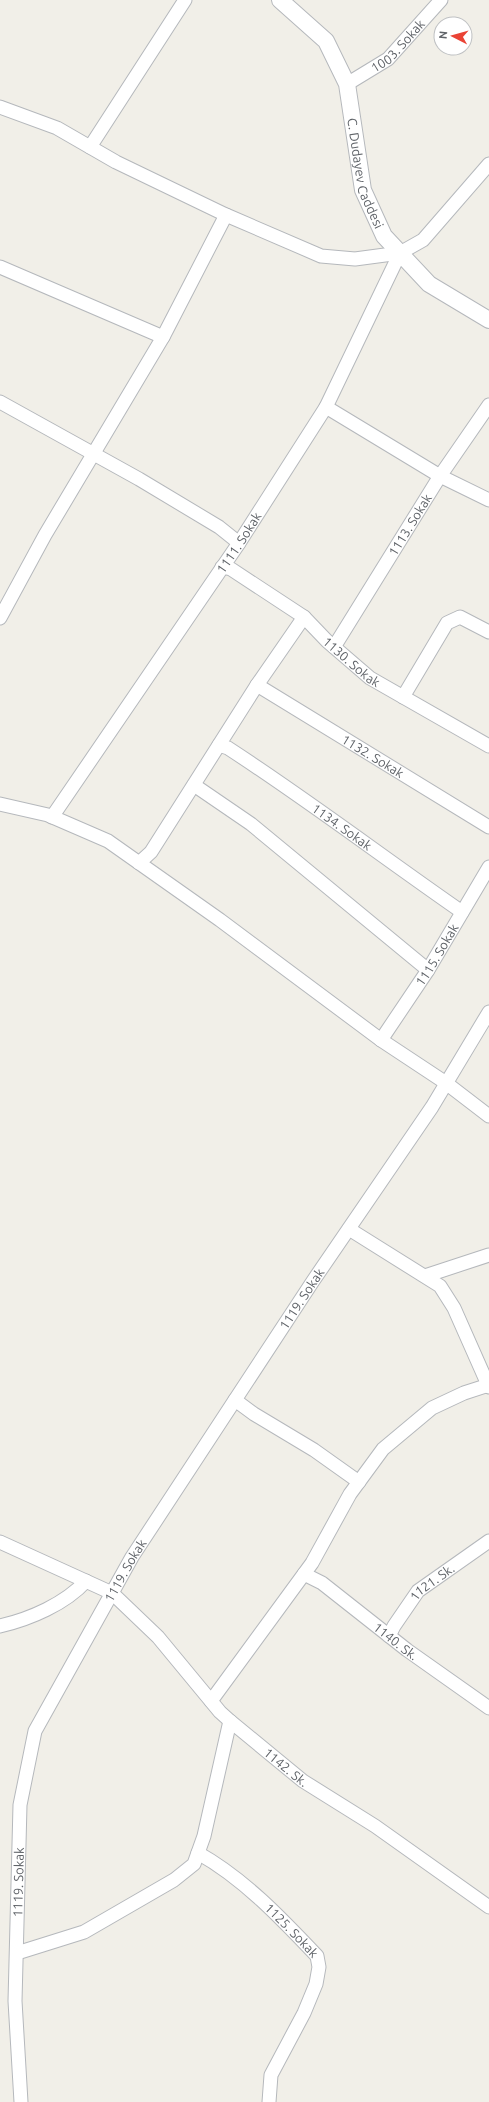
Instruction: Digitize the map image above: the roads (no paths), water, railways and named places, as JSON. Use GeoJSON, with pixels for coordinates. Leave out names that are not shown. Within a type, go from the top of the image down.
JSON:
{"type":"FeatureCollection","features":[{"type":"Feature","properties":{"kind":"street"},"geometry":{"type":"LineString","coordinates":[[90,147],[185,0]]}},
{"type":"Feature","properties":{"kind":"street","name":"C. Dudayev Caddesi"},"geometry":{"type":"LineString","coordinates":[[280,0],[326,41],[347,84],[363,190],[384,236],[428,284],[489,320]]}},
{"type":"Feature","properties":{"kind":"street","name":"1003. Sokak"},"geometry":{"type":"LineString","coordinates":[[347,84],[388,59],[441,0]]}},
{"type":"Feature","properties":{"kind":"street"},"geometry":{"type":"LineString","coordinates":[[0,107],[57,128],[116,162],[226,215],[321,256],[355,259],[400,253],[423,240],[489,164]]}},
{"type":"Feature","properties":{"kind":"street"},"geometry":{"type":"LineString","coordinates":[[0,618],[45,535],[163,337],[226,215]]}},
{"type":"Feature","properties":{"kind":"street","name":"1111. Sokak"},"geometry":{"type":"LineString","coordinates":[[52,817],[239,543],[326,407],[400,253]]}},
{"type":"Feature","properties":{"kind":"street"},"geometry":{"type":"LineString","coordinates":[[0,267],[163,337]]}},
{"type":"Feature","properties":{"kind":"street"},"geometry":{"type":"LineString","coordinates":[[0,402],[179,503],[219,527],[239,543]]}},
{"type":"Feature","properties":{"kind":"street","name":"1113. Sokak"},"geometry":{"type":"LineString","coordinates":[[334,647],[440,476],[489,405]]}},
{"type":"Feature","properties":{"kind":"street"},"geometry":{"type":"LineString","coordinates":[[326,407],[440,476],[489,500]]}},
{"type":"Feature","properties":{"kind":"street","name":"1130. Sokak"},"geometry":{"type":"LineString","coordinates":[[222,567],[231,570],[304,617],[334,647],[370,678],[489,746]]}},
{"type":"Feature","properties":{"kind":"street"},"geometry":{"type":"LineString","coordinates":[[139,864],[151,852],[257,684],[304,617]]}},
{"type":"Feature","properties":{"kind":"street"},"geometry":{"type":"LineString","coordinates":[[403,696],[446,623],[460,617],[489,632]]}},
{"type":"Feature","properties":{"kind":"street","name":"1132. Sokak"},"geometry":{"type":"LineString","coordinates":[[257,684],[489,827]]}},
{"type":"Feature","properties":{"kind":"street","name":"1134. Sokak"},"geometry":{"type":"LineString","coordinates":[[219,745],[228,748],[297,793],[393,864],[462,912]]}},
{"type":"Feature","properties":{"kind":"street"},"geometry":{"type":"LineString","coordinates":[[194,785],[251,824],[428,970]]}},
{"type":"Feature","properties":{"kind":"street"},"geometry":{"type":"LineString","coordinates":[[0,804],[52,817],[108,841],[220,920],[381,1040],[446,1083],[489,1116]]}},
{"type":"Feature","properties":{"kind":"street","name":"1115. Sokak"},"geometry":{"type":"LineString","coordinates":[[381,1040],[428,970],[489,867]]}},
{"type":"Feature","properties":{"kind":"street","name":"1119. Sokak"},"geometry":{"type":"LineString","coordinates":[[21,2102],[15,2001],[20,1805],[35,1731],[132,1557],[349,1229],[432,1107],[489,1012]]}},
{"type":"Feature","properties":{"kind":"street"},"geometry":{"type":"LineString","coordinates":[[211,1701],[304,1574],[359,1482],[383,1449],[432,1408],[464,1393],[489,1386],[454,1308],[440,1286],[349,1229]]}},
{"type":"Feature","properties":{"kind":"street"},"geometry":{"type":"LineString","coordinates":[[424,1276],[489,1255]]}},
{"type":"Feature","properties":{"kind":"street"},"geometry":{"type":"LineString","coordinates":[[235,1400],[254,1414],[314,1450],[359,1482]]}},
{"type":"Feature","properties":{"kind":"street","name":"1121. Sk."},"geometry":{"type":"LineString","coordinates":[[389,1636],[394,1626],[418,1591],[489,1541]]}},
{"type":"Feature","properties":{"kind":"street","name":"1142. Sk."},"geometry":{"type":"LineString","coordinates":[[0,1542],[112,1593],[158,1637],[211,1701],[230,1720],[303,1781],[375,1826],[489,1907]]}},
{"type":"Feature","properties":{"kind":"street","name":"1140. Sk."},"geometry":{"type":"LineString","coordinates":[[304,1574],[322,1583],[389,1636],[489,1708]]}},
{"type":"Feature","properties":{"kind":"street"},"geometry":{"type":"LineString","coordinates":[[0,1626],[13,1623],[54,1605],[77,1591],[86,1581]]}},
{"type":"Feature","properties":{"kind":"street"},"geometry":{"type":"LineString","coordinates":[[17,1954],[84,1932],[174,1880],[194,1864],[204,1836],[230,1720]]}},
{"type":"Feature","properties":{"kind":"street","name":"1125. Sokak"},"geometry":{"type":"LineString","coordinates":[[198,1853],[214,1862],[240,1881],[317,1956],[319,1967],[316,1984],[304,2013],[271,2075],[269,2102]]}}]}
